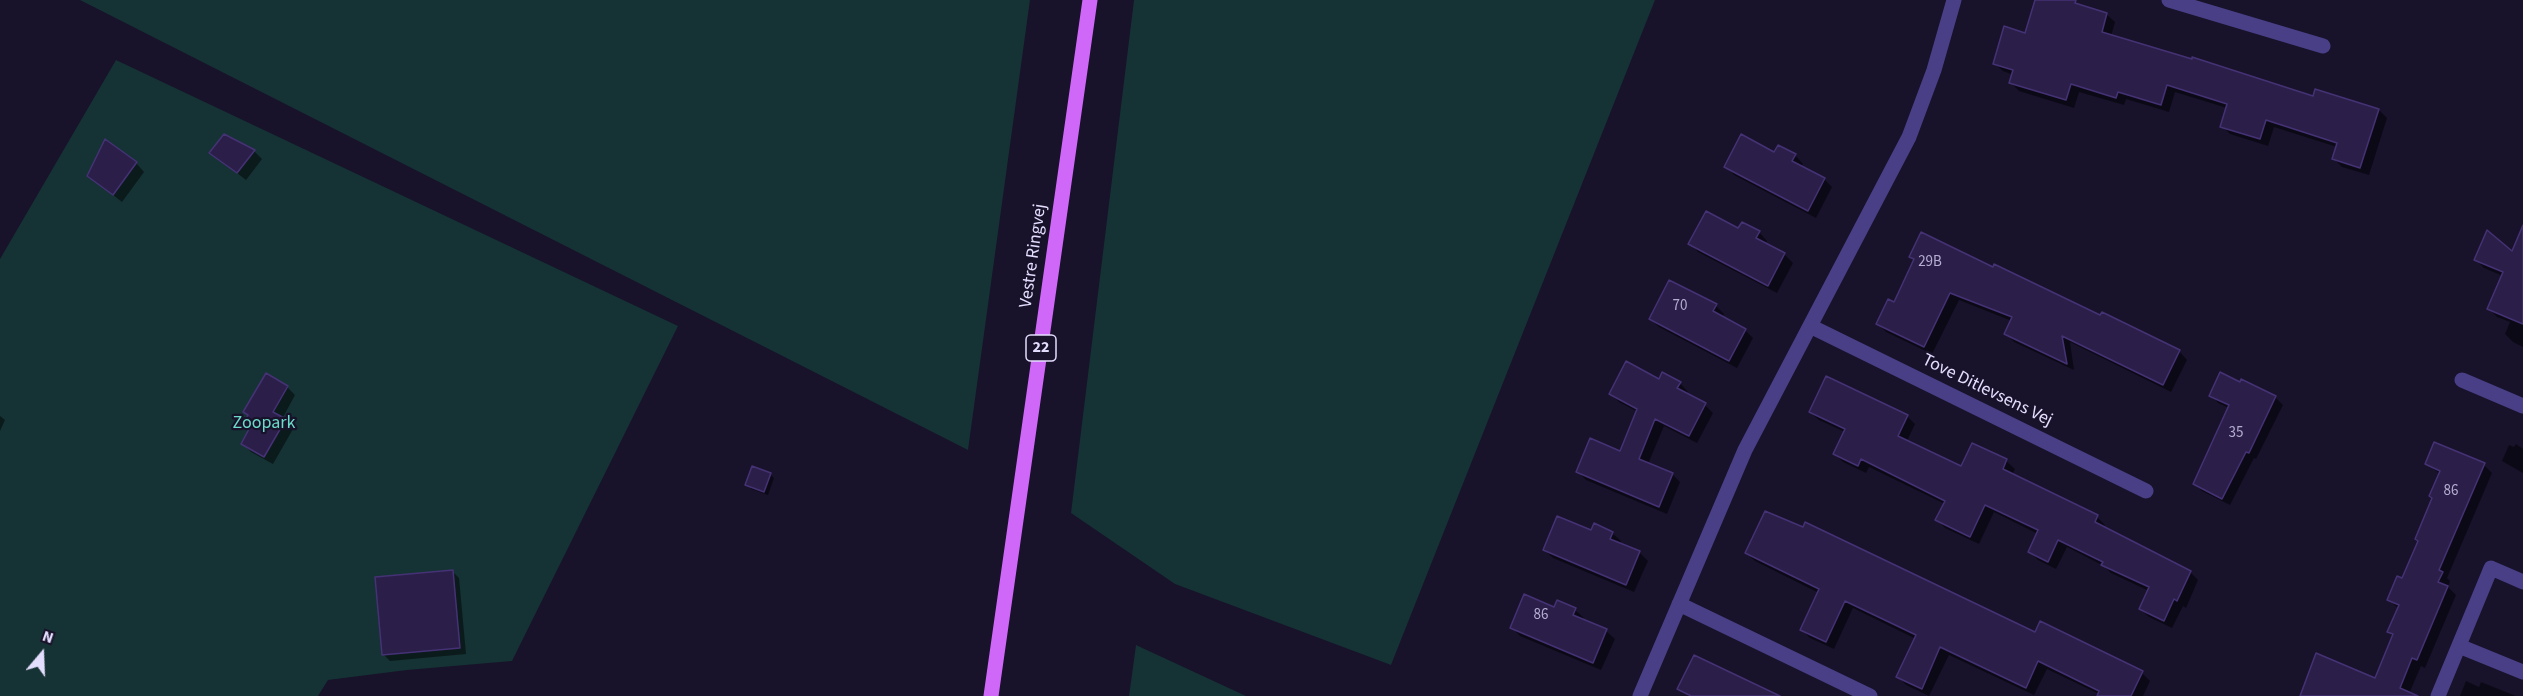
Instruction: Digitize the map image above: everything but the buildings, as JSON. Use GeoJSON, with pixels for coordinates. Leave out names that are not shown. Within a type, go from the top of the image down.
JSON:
{"type":"FeatureCollection","features":[{"type":"Feature","properties":{"kind":"main road","name":"Vestre Ringvej"},"geometry":{"type":"LineString","coordinates":[[992,696],[1090,0]]}},
{"type":"Feature","properties":{"kind":"street"},"geometry":{"type":"LineString","coordinates":[[1640,696],[1745,450],[1908,137],[1934,70],[1954,0]]}},
{"type":"Feature","properties":{"kind":"street"},"geometry":{"type":"LineString","coordinates":[[2169,0],[2323,46]]}},
{"type":"Feature","properties":{"kind":"street","name":"Tove Ditlevsens Vej"},"geometry":{"type":"LineString","coordinates":[[1809,326],[2146,491]]}},
{"type":"Feature","properties":{"kind":"street"},"geometry":{"type":"LineString","coordinates":[[2462,380],[2523,406]]}},
{"type":"Feature","properties":{"kind":"street"},"geometry":{"type":"LineString","coordinates":[[2438,696],[2491,568],[2523,582]]}},
{"type":"Feature","properties":{"kind":"street"},"geometry":{"type":"LineString","coordinates":[[1679,604],[1870,696]]}},
{"type":"Feature","properties":{"kind":"street"},"geometry":{"type":"LineString","coordinates":[[2459,646],[2523,672]]}},
{"type":"Feature","properties":{"kind":"green space"},"geometry":{"type":"Polygon","coordinates":[[[80,0],[1030,0],[968,450],[80,0]]]}},
{"type":"Feature","properties":{"kind":"green space"},"geometry":{"type":"Polygon","coordinates":[[[1134,0],[1655,0],[1391,665],[1175,584],[1071,513],[1134,0]]]}},
{"type":"Feature","properties":{"kind":"green space","name":"Zoopark"},"geometry":{"type":"Polygon","coordinates":[[[116,60],[678,326],[512,661],[407,670],[328,680],[318,696],[0,696],[0,259],[116,60]]]}},
{"type":"Feature","properties":{"kind":"green space"},"geometry":{"type":"Polygon","coordinates":[[[1136,645],[1246,696],[1129,696],[1136,645]]]}}]}
